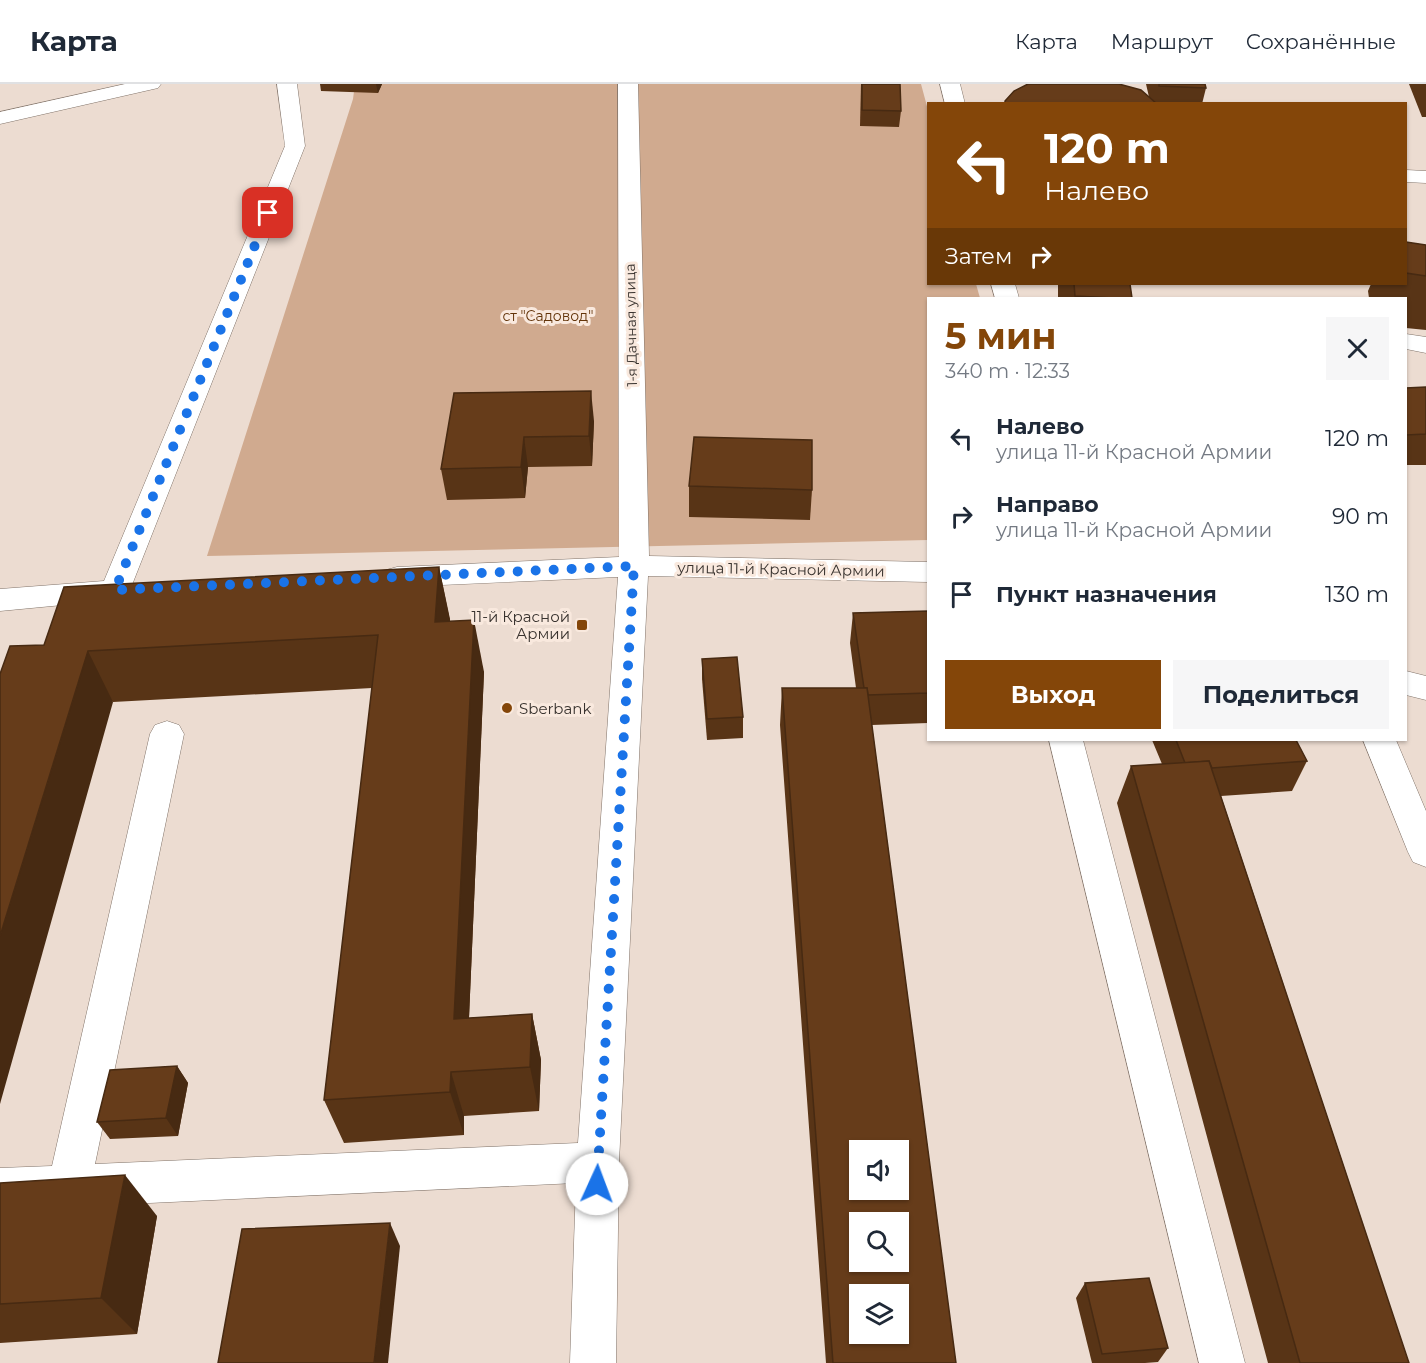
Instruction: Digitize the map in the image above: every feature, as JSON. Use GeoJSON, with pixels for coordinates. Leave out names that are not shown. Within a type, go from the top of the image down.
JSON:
{"type":"FeatureCollection","features":[{"type":"Feature","properties":{"kind":"street"},"geometry":{"type":"LineString","coordinates":[[0,118],[151,84]]}},
{"type":"Feature","properties":{"kind":"street"},"geometry":{"type":"LineString","coordinates":[[115,590],[295,146],[287,84]]}},
{"type":"Feature","properties":{"kind":"street","name":"1-я Дачная улица"},"geometry":{"type":"LineString","coordinates":[[628,84],[634,566]]}},
{"type":"Feature","properties":{"kind":"street"},"geometry":{"type":"LineString","coordinates":[[950,84],[954,102]]}},
{"type":"Feature","properties":{"kind":"street"},"geometry":{"type":"LineString","coordinates":[[1407,176],[1426,177]]}},
{"type":"Feature","properties":{"kind":"street"},"geometry":{"type":"LineString","coordinates":[[1407,342],[1426,345]]}},
{"type":"Feature","properties":{"kind":"street"},"geometry":{"type":"LineString","coordinates":[[593,1363],[598,1162],[634,566]]}},
{"type":"Feature","properties":{"kind":"street","name":"улица 11-й Красной Армии"},"geometry":{"type":"LineString","coordinates":[[374,578],[634,566],[927,572]]}},
{"type":"Feature","properties":{"kind":"street"},"geometry":{"type":"LineString","coordinates":[[0,600],[150,588]]}},
{"type":"Feature","properties":{"kind":"street"},"geometry":{"type":"LineString","coordinates":[[1407,683],[1426,687]]}},
{"type":"Feature","properties":{"kind":"street"},"geometry":{"type":"LineString","coordinates":[[69,1186],[167,734]]}},
{"type":"Feature","properties":{"kind":"street"},"geometry":{"type":"LineString","coordinates":[[1066,741],[1222,1363]]}},
{"type":"Feature","properties":{"kind":"street"},"geometry":{"type":"LineString","coordinates":[[1379,741],[1426,852]]}},
{"type":"Feature","properties":{"kind":"street"},"geometry":{"type":"LineString","coordinates":[[0,1189],[598,1162]]}},
{"type":"Feature","properties":{"kind":"green space","name":"ст \"Садовод\""},"geometry":{"type":"Polygon","coordinates":[[[355,84],[921,84],[927,106],[927,285],[976,285],[980,297],[927,297],[927,540],[207,556],[353,99],[355,84]]]}},
{"type":"Feature","properties":{"kind":"building"},"geometry":{"type":"Polygon","coordinates":[[[862,84],[900,84],[901,111],[862,110],[862,84]]]}},
{"type":"Feature","properties":{"kind":"building"},"geometry":{"type":"Polygon","coordinates":[[[1028,84],[1119,84],[1141,90],[1155,102],[1005,102],[1014,91],[1028,84]]]}},
{"type":"Feature","properties":{"kind":"building"},"geometry":{"type":"Polygon","coordinates":[[[1159,84],[1205,84],[1206,88],[1159,86],[1159,84]]]}},
{"type":"Feature","properties":{"kind":"building"},"geometry":{"type":"Polygon","coordinates":[[[1407,242],[1426,245],[1426,276],[1407,273],[1407,242]]]}},
{"type":"Feature","properties":{"kind":"building"},"geometry":{"type":"Polygon","coordinates":[[[1074,285],[1130,285],[1132,297],[1094,297],[1075,296],[1074,285]]]}},
{"type":"Feature","properties":{"kind":"building"},"geometry":{"type":"Polygon","coordinates":[[[1426,387],[1426,434],[1407,435],[1407,388],[1426,387]]]}},
{"type":"Feature","properties":{"kind":"building"},"geometry":{"type":"Polygon","coordinates":[[[591,391],[589,436],[524,437],[521,467],[441,469],[454,393],[591,391]]]}},
{"type":"Feature","properties":{"kind":"building"},"geometry":{"type":"Polygon","coordinates":[[[694,437],[812,440],[812,490],[689,486],[694,437]]]}},
{"type":"Feature","properties":{"kind":"building"},"geometry":{"type":"Polygon","coordinates":[[[439,567],[435,622],[474,620],[454,1019],[532,1014],[530,1067],[451,1072],[450,1092],[324,1100],[378,635],[88,651],[0,936],[0,674],[10,646],[44,645],[64,587],[439,567]]]}},
{"type":"Feature","properties":{"kind":"building"},"geometry":{"type":"Polygon","coordinates":[[[927,611],[927,693],[868,695],[867,688],[864,688],[853,613],[927,611]]]}},
{"type":"Feature","properties":{"kind":"building"},"geometry":{"type":"Polygon","coordinates":[[[737,657],[743,717],[707,719],[702,659],[737,657]]]}},
{"type":"Feature","properties":{"kind":"building"},"geometry":{"type":"Polygon","coordinates":[[[782,688],[867,688],[956,1363],[833,1363],[782,688]]]}},
{"type":"Feature","properties":{"kind":"building"},"geometry":{"type":"Polygon","coordinates":[[[1176,741],[1297,741],[1307,761],[1212,768],[1209,761],[1185,763],[1176,741]]]}},
{"type":"Feature","properties":{"kind":"building"},"geometry":{"type":"Polygon","coordinates":[[[1209,761],[1409,1363],[1300,1363],[1131,766],[1209,761]]]}},
{"type":"Feature","properties":{"kind":"building"},"geometry":{"type":"Polygon","coordinates":[[[177,1066],[166,1118],[97,1122],[110,1070],[177,1066]]]}},
{"type":"Feature","properties":{"kind":"building"},"geometry":{"type":"Polygon","coordinates":[[[125,1175],[101,1298],[0,1304],[0,1183],[125,1175]]]}},
{"type":"Feature","properties":{"kind":"building"},"geometry":{"type":"Polygon","coordinates":[[[390,1223],[374,1363],[218,1363],[242,1229],[390,1223]]]}},
{"type":"Feature","properties":{"kind":"building"},"geometry":{"type":"Polygon","coordinates":[[[1149,1278],[1168,1348],[1102,1354],[1085,1283],[1149,1278]]]}},
{"type":"Feature","properties":{"kind":"place","name":"11-й Красной Армии"},"geometry":{"type":"Point","coordinates":[582,625]}},
{"type":"Feature","properties":{"kind":"place","name":"Sberbank"},"geometry":{"type":"Point","coordinates":[507,708]}},
{"type":"Feature","properties":{"kind":"route"},"geometry":{"type":"LineString","coordinates":[[268,213],[115,590],[634,566],[597,1184]]}}]}
